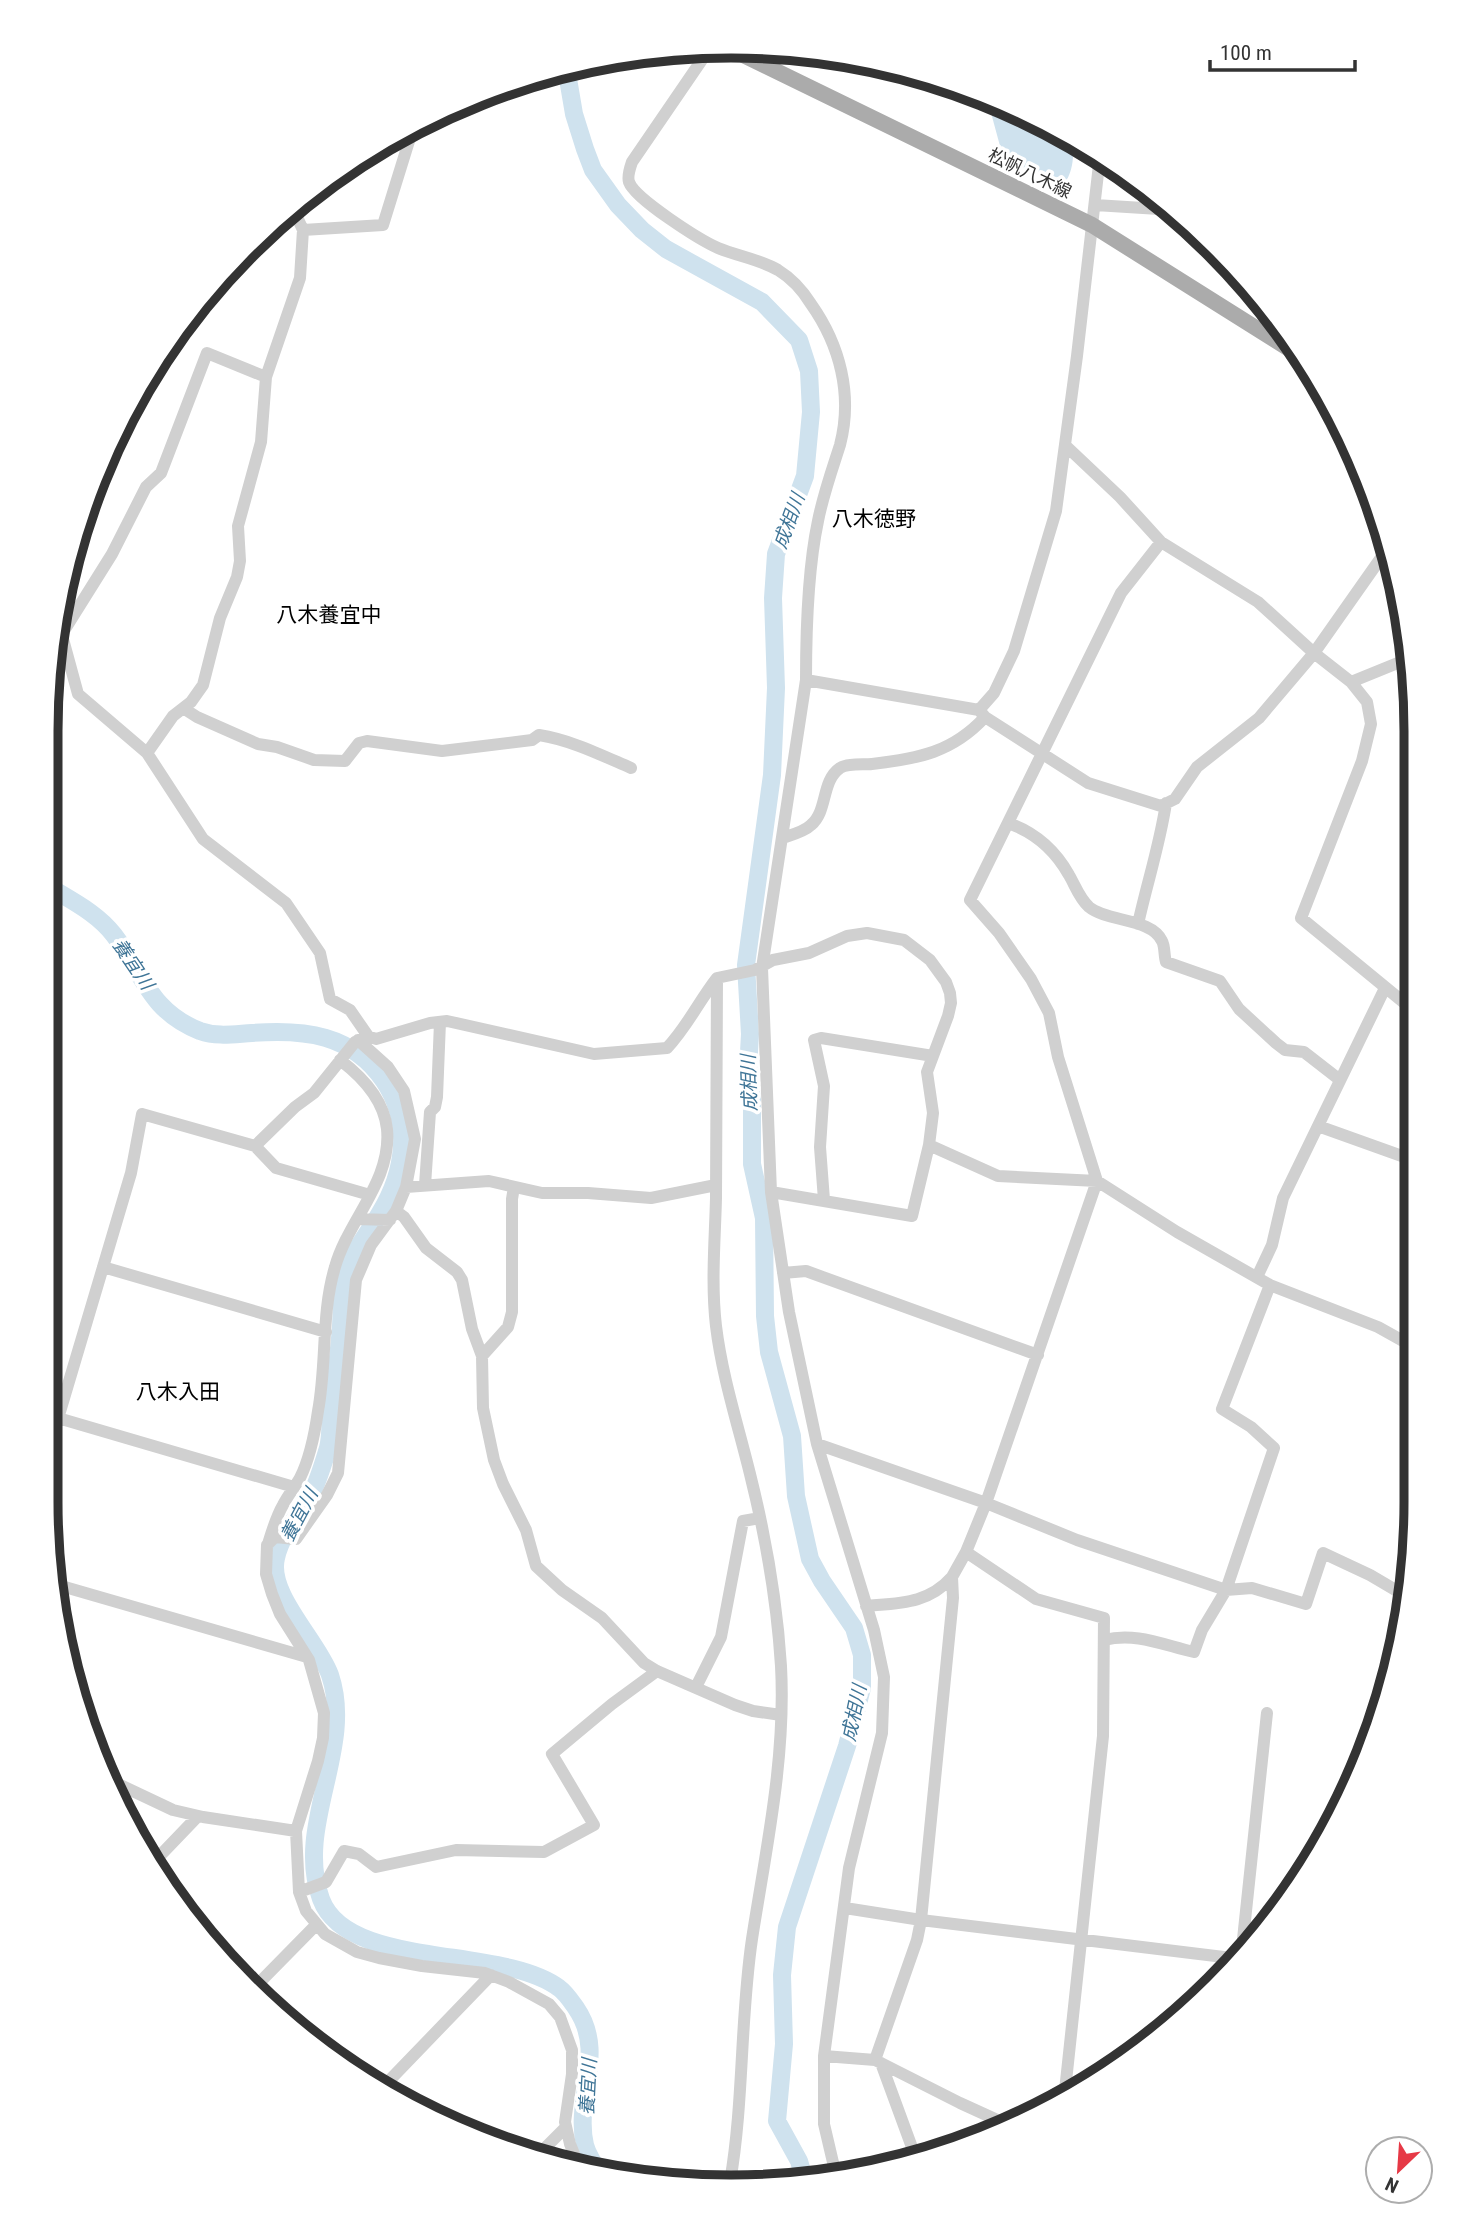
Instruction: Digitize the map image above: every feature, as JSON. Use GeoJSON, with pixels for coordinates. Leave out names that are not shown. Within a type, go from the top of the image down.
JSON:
{"type":"FeatureCollection","features":[{"type":"Feature","properties":{"kind":"main road","name":"松帆八木線"},"geometry":{"type":"LineString","coordinates":[[750,58],[1092,225],[1282,344]]}},
{"type":"Feature","properties":{"kind":"street"},"geometry":{"type":"LineString","coordinates":[[703,59],[632,162],[629,183],[654,207],[692,235],[777,270],[798,287],[821,319],[842,368],[845,419],[817,523],[806,680],[782,838],[758,969],[771,1192],[789,1312],[817,1444],[866,1606],[884,1676],[882,1733],[849,1868],[824,2056],[824,2124],[834,2167]]}},
{"type":"Feature","properties":{"kind":"street"},"geometry":{"type":"LineString","coordinates":[[303,229],[383,225],[409,140]]}},
{"type":"Feature","properties":{"kind":"street"},"geometry":{"type":"LineString","coordinates":[[782,838],[809,828],[816,820],[830,778],[842,766],[915,758],[944,749],[965,737],[994,693],[1014,651],[1056,511],[1099,167]]}},
{"type":"Feature","properties":{"kind":"street"},"geometry":{"type":"LineString","coordinates":[[1095,205],[1155,209]]}},
{"type":"Feature","properties":{"kind":"street"},"geometry":{"type":"LineString","coordinates":[[147,752],[173,716],[191,702],[203,685],[220,618],[237,577],[240,561],[238,526],[261,442],[266,377],[300,278],[303,229],[297,217]]}},
{"type":"Feature","properties":{"kind":"street"},"geometry":{"type":"LineString","coordinates":[[68,619],[112,554],[146,487],[161,473],[207,353],[266,377]]}},
{"type":"Feature","properties":{"kind":"street"},"geometry":{"type":"LineString","coordinates":[[1066,446],[1120,497],[1161,542],[1258,602],[1314,653],[1351,682],[1367,702],[1371,724],[1362,761],[1301,918],[1404,1003]]}},
{"type":"Feature","properties":{"kind":"street"},"geometry":{"type":"LineString","coordinates":[[866,1606],[907,1602],[931,1596],[952,1577],[967,1552],[1097,1181],[1058,1057],[1049,1013],[1031,979],[970,900],[1121,593],[1161,542]]}},
{"type":"Feature","properties":{"kind":"street"},"geometry":{"type":"LineString","coordinates":[[806,680],[982,713],[1087,783],[1161,806],[1175,799],[1197,767],[1259,718],[1314,653],[1381,558]]}},
{"type":"Feature","properties":{"kind":"street"},"geometry":{"type":"LineString","coordinates":[[64,643],[78,694],[147,752],[203,839],[286,903],[320,953],[330,999],[350,1010],[361,1039],[388,1067],[404,1091],[408,1103],[415,1139],[406,1187],[371,1245],[356,1280],[338,1474],[327,1495],[296,1539],[271,1541]]}},
{"type":"Feature","properties":{"kind":"street"},"geometry":{"type":"LineString","coordinates":[[1351,682],[1400,662]]}},
{"type":"Feature","properties":{"kind":"street"},"geometry":{"type":"LineString","coordinates":[[183,708],[258,744],[277,747],[314,760],[345,761],[359,743],[367,741],[442,751],[532,740],[539,735],[555,737],[631,768]]}},
{"type":"Feature","properties":{"kind":"street"},"geometry":{"type":"LineString","coordinates":[[1138,924],[1149,871],[1161,837],[1166,803]]}},
{"type":"Feature","properties":{"kind":"street"},"geometry":{"type":"LineString","coordinates":[[1008,823],[1029,832],[1049,849],[1063,865],[1079,895],[1089,907],[1154,932],[1162,941],[1166,962],[1220,981],[1239,1009],[1276,1043],[1285,1050],[1309,1055],[1340,1080]]}},
{"type":"Feature","properties":{"kind":"street"},"geometry":{"type":"LineString","coordinates":[[256,1146],[295,1107],[314,1093],[361,1039],[376,1039],[447,1021],[594,1054],[667,1048],[678,1036],[700,1000],[721,977],[758,969],[773,960],[809,953],[847,936],[867,933],[904,940],[930,960],[946,982],[951,1003],[927,1072],[933,1113],[929,1145],[912,1216],[771,1192]]}},
{"type":"Feature","properties":{"kind":"street"},"geometry":{"type":"LineString","coordinates":[[721,977],[713,1283],[716,1325],[724,1372],[760,1518],[775,1596],[781,1668],[781,1714],[773,1815],[751,1941],[738,2135],[731,2175]]}},
{"type":"Feature","properties":{"kind":"street"},"geometry":{"type":"LineString","coordinates":[[1257,1277],[1272,1245],[1283,1198],[1385,988]]}},
{"type":"Feature","properties":{"kind":"street"},"geometry":{"type":"LineString","coordinates":[[425,1185],[430,1112],[435,1107],[437,1097],[440,1022]]}},
{"type":"Feature","properties":{"kind":"street"},"geometry":{"type":"LineString","coordinates":[[824,1200],[820,1147],[824,1086],[814,1040],[821,1038],[933,1056]]}},
{"type":"Feature","properties":{"kind":"street"},"geometry":{"type":"LineString","coordinates":[[340,1060],[362,1080],[373,1095],[387,1127],[387,1142],[381,1171],[335,1264],[330,1286],[318,1411],[305,1465],[279,1512],[266,1574],[280,1614],[307,1657],[324,1713],[323,1738],[296,1831],[299,1892],[306,1911],[316,1925],[340,1944],[379,1958],[491,1975],[549,2004],[560,2017],[572,2050],[566,2127],[574,2156]]}},
{"type":"Feature","properties":{"kind":"street"},"geometry":{"type":"LineString","coordinates":[[294,1487],[58,1418],[131,1173],[142,1114],[256,1146],[276,1168],[370,1195]]}},
{"type":"Feature","properties":{"kind":"street"},"geometry":{"type":"LineString","coordinates":[[1318,1126],[1404,1157]]}},
{"type":"Feature","properties":{"kind":"street"},"geometry":{"type":"LineString","coordinates":[[929,1145],[998,1176],[1097,1181],[1177,1232],[1270,1284],[1378,1327],[1404,1342]]}},
{"type":"Feature","properties":{"kind":"street"},"geometry":{"type":"LineString","coordinates":[[406,1187],[489,1181],[553,1193],[651,1198],[716,1185]]}},
{"type":"Feature","properties":{"kind":"street"},"geometry":{"type":"LineString","coordinates":[[482,1356],[508,1327],[512,1312],[514,1187]]}},
{"type":"Feature","properties":{"kind":"street"},"geometry":{"type":"LineString","coordinates":[[357,1219],[404,1217],[426,1248],[457,1272],[462,1280],[465,1303],[482,1356],[483,1408],[494,1460],[526,1530],[536,1566],[562,1590],[602,1618],[644,1662],[657,1671],[754,1711],[781,1714]]}},
{"type":"Feature","properties":{"kind":"street"},"geometry":{"type":"LineString","coordinates":[[103,1267],[326,1332]]}},
{"type":"Feature","properties":{"kind":"street"},"geometry":{"type":"LineString","coordinates":[[783,1273],[806,1271],[1038,1355]]}},
{"type":"Feature","properties":{"kind":"street"},"geometry":{"type":"LineString","coordinates":[[1104,1640],[1138,1637],[1194,1652],[1202,1630],[1226,1590],[1274,1448],[1251,1427],[1222,1409],[1270,1284]]}},
{"type":"Feature","properties":{"kind":"street"},"geometry":{"type":"LineString","coordinates":[[817,1444],[986,1503],[1077,1540],[1226,1590],[1252,1588],[1306,1604],[1323,1553],[1398,1591]]}},
{"type":"Feature","properties":{"kind":"street"},"geometry":{"type":"LineString","coordinates":[[696,1687],[721,1637],[743,1521],[760,1518]]}},
{"type":"Feature","properties":{"kind":"street"},"geometry":{"type":"LineString","coordinates":[[967,1552],[1036,1599],[1104,1618],[1103,1736],[1066,2086]]}},
{"type":"Feature","properties":{"kind":"street"},"geometry":{"type":"LineString","coordinates":[[913,2150],[878,2061],[921,1920],[953,1598],[952,1577]]}},
{"type":"Feature","properties":{"kind":"street"},"geometry":{"type":"LineString","coordinates":[[64,1587],[307,1657]]}},
{"type":"Feature","properties":{"kind":"street"},"geometry":{"type":"LineString","coordinates":[[299,1892],[326,1882],[344,1851],[359,1854],[376,1867],[456,1850],[544,1852],[594,1825],[552,1754],[657,1671]]}},
{"type":"Feature","properties":{"kind":"street"},"geometry":{"type":"LineString","coordinates":[[1243,1939],[1267,1713]]}},
{"type":"Feature","properties":{"kind":"street"},"geometry":{"type":"LineString","coordinates":[[121,1787],[173,1810],[296,1831]]}},
{"type":"Feature","properties":{"kind":"street"},"geometry":{"type":"LineString","coordinates":[[159,1857],[198,1816]]}},
{"type":"Feature","properties":{"kind":"street"},"geometry":{"type":"LineString","coordinates":[[845,1908],[921,1920],[1226,1957]]}},
{"type":"Feature","properties":{"kind":"street"},"geometry":{"type":"LineString","coordinates":[[260,1982],[316,1925]]}},
{"type":"Feature","properties":{"kind":"street"},"geometry":{"type":"LineString","coordinates":[[388,2081],[491,1975]]}},
{"type":"Feature","properties":{"kind":"street"},"geometry":{"type":"LineString","coordinates":[[824,2056],[878,2061],[999,2120]]}},
{"type":"Feature","properties":{"kind":"street"},"geometry":{"type":"LineString","coordinates":[[545,2148],[566,2127]]}},
{"type":"Feature","properties":{"kind":"water"},"geometry":{"type":"Polygon","coordinates":[[[990,110],[1073,151],[1070,172],[1065,183],[1029,170],[1013,160],[1000,146],[990,110]]]}},
{"type":"Feature","properties":{"kind":"waterway","name":"成相川"},"geometry":{"type":"LineString","coordinates":[[568,78],[574,114],[593,170],[618,205],[642,230],[666,249],[762,302],[799,340],[809,371],[811,412],[805,476],[776,554],[773,598],[776,688],[772,775],[746,965],[752,1164],[764,1218],[765,1316],[769,1352],[792,1436],[796,1496],[810,1559],[854,1628],[862,1655],[862,1688],[847,1746],[787,1927],[782,1975],[784,2044],[777,2121],[802,2171]]}},
{"type":"Feature","properties":{"kind":"waterway","name":"養宜川"},"geometry":{"type":"LineString","coordinates":[[58,892],[85,909],[108,928],[158,1002],[183,1023],[213,1034],[290,1032],[325,1038],[342,1044],[371,1065],[393,1097],[402,1130],[400,1164],[388,1197],[346,1274],[328,1448],[313,1491],[286,1534],[276,1558],[275,1572],[279,1587],[324,1662],[330,1675],[336,1703],[331,1759],[315,1843],[315,1871],[321,1899],[336,1921],[361,1937],[393,1947],[501,1966],[533,1975],[564,1992],[585,2025],[589,2042],[590,2059],[583,2127],[586,2149],[592,2160]]}},
{"type":"Feature","properties":{"kind":"district","name":"八木徳野"},"geometry":{"type":"Point","coordinates":[874,519]}},
{"type":"Feature","properties":{"kind":"district","name":"八木養宜中"},"geometry":{"type":"Point","coordinates":[329,615]}},
{"type":"Feature","properties":{"kind":"district","name":"八木入田"},"geometry":{"type":"Point","coordinates":[178,1392]}}]}
